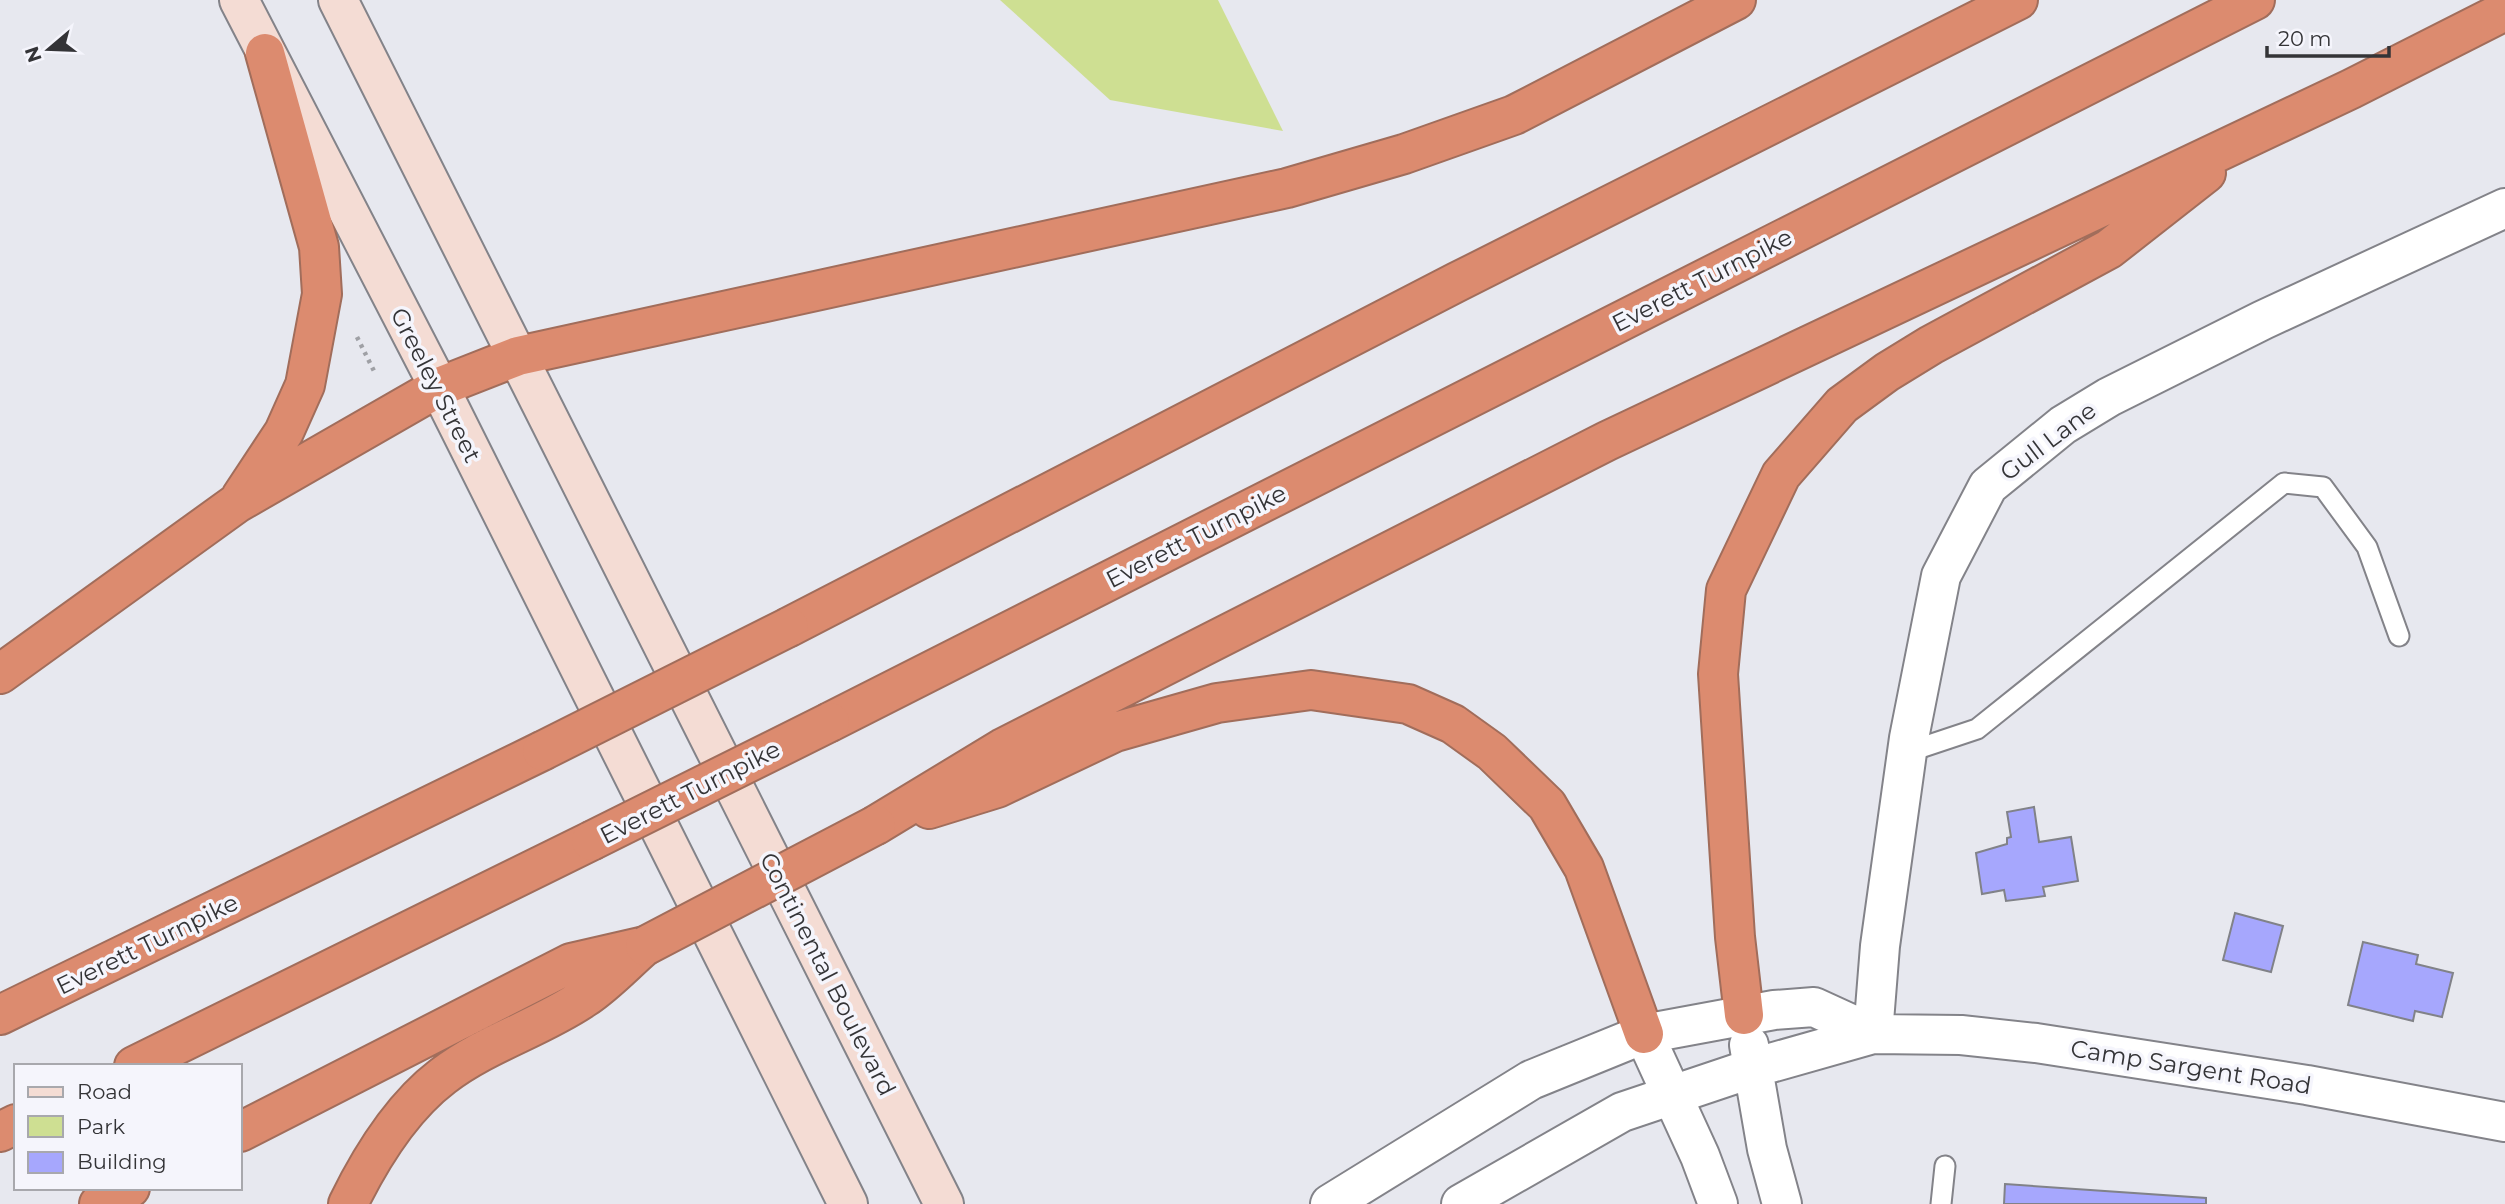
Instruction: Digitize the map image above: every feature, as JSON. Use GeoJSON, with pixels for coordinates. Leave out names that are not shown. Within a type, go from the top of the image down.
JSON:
{"type":"FeatureCollection","features":[{"type":"Feature","properties":{"kind":"highway"},"geometry":{"type":"LineString","coordinates":[[0,674],[237,503],[439,387],[518,356],[1287,188],[1404,154],[1514,115],[1736,0]]}},
{"type":"Feature","properties":{"kind":"highway","name":"Everett Turnpike"},"geometry":{"type":"LineString","coordinates":[[0,1015],[542,751],[789,627],[1444,288],[2018,0]]}},
{"type":"Feature","properties":{"kind":"highway","name":"Everett Turnpike"},"geometry":{"type":"LineString","coordinates":[[138,1064],[830,722],[2255,0]]}},
{"type":"Feature","properties":{"kind":"highway"},"geometry":{"type":"LineString","coordinates":[[348,1204],[365,1170],[387,1139],[412,1106],[443,1076],[502,1040],[584,998],[645,946],[876,825],[1003,748],[1607,441],[2260,132],[2505,11]]}},
{"type":"Feature","properties":{"kind":"highway"},"geometry":{"type":"LineString","coordinates":[[237,503],[284,432],[305,385],[322,295],[319,247],[265,53]]}},
{"type":"Feature","properties":{"kind":"highway"},"geometry":{"type":"LineString","coordinates":[[1744,1015],[1735,937],[1718,674],[1726,590],[1781,475],[1842,405],[1887,372],[1931,345],[2109,249],[2260,132]]}},
{"type":"Feature","properties":{"kind":"highway"},"geometry":{"type":"LineString","coordinates":[[876,825],[997,788],[1115,732],[1217,704],[1311,690],[1408,704],[1453,724],[1492,752],[1547,805],[1584,868],[1617,951],[1644,1034]]}},
{"type":"Feature","properties":{"kind":"highway"},"geometry":{"type":"LineString","coordinates":[[242,1131],[571,963],[645,946]]}},
{"type":"Feature","properties":{"kind":"highway"},"geometry":{"type":"LineString","coordinates":[[99,1204],[126,1190]]}},
{"type":"Feature","properties":{"kind":"main road","name":"Greeley Street"},"geometry":{"type":"LineString","coordinates":[[239,0],[439,387],[848,1204]]}},
{"type":"Feature","properties":{"kind":"main road"},"geometry":{"type":"LineString","coordinates":[[338,0],[518,356]]}},
{"type":"Feature","properties":{"kind":"main road","name":"Continental Boulevard"},"geometry":{"type":"LineString","coordinates":[[518,356],[944,1204]]}},
{"type":"Feature","properties":{"kind":"street","name":"Gull Lane"},"geometry":{"type":"LineString","coordinates":[[1874,1034],[1880,946],[1908,752],[1941,576],[1988,486],[2063,425],[2109,397],[2263,320],[2505,208]]}},
{"type":"Feature","properties":{"kind":"street","name":"Camp Sargent Road"},"geometry":{"type":"LineString","coordinates":[[1330,1204],[1531,1080],[1644,1034],[1744,1015],[1814,1007],[1874,1034]]}},
{"type":"Feature","properties":{"kind":"street"},"geometry":{"type":"LineString","coordinates":[[1744,1015],[1767,1149],[1782,1204]]}},
{"type":"Feature","properties":{"kind":"street"},"geometry":{"type":"LineString","coordinates":[[1644,1034],[1700,1156],[1718,1204]]}},
{"type":"Feature","properties":{"kind":"street","name":"Camp Sargent Road"},"geometry":{"type":"LineString","coordinates":[[1461,1204],[1622,1112],[1753,1068],[1874,1034],[1961,1035],[2036,1043],[2308,1085],[2505,1122]]}},
{"type":"Feature","properties":{"kind":"lane"},"geometry":{"type":"LineString","coordinates":[[1908,752],[1977,729],[2284,483],[2323,487],[2367,547],[2399,636]]}},
{"type":"Feature","properties":{"kind":"lane"},"geometry":{"type":"LineString","coordinates":[[1941,1204],[1945,1166]]}},
{"type":"Feature","properties":{"kind":"path"},"geometry":{"type":"LineString","coordinates":[[354,331],[375,373]]}},
{"type":"Feature","properties":{"kind":"green space"},"geometry":{"type":"Polygon","coordinates":[[[1000,0],[1218,0],[1283,131],[1110,100],[1000,0]]]}},
{"type":"Feature","properties":{"kind":"building"},"geometry":{"type":"Polygon","coordinates":[[[2034,807],[2039,842],[2071,837],[2078,881],[2043,887],[2045,896],[2006,901],[2004,890],[1982,894],[1976,853],[2007,844],[2007,838],[2011,837],[2007,812],[2034,807]]]}},
{"type":"Feature","properties":{"kind":"building"},"geometry":{"type":"Polygon","coordinates":[[[2235,913],[2283,926],[2271,972],[2223,960],[2235,913]]]}},
{"type":"Feature","properties":{"kind":"building"},"geometry":{"type":"Polygon","coordinates":[[[2363,942],[2418,955],[2416,964],[2453,973],[2442,1017],[2415,1011],[2413,1021],[2348,1005],[2363,942]]]}},
{"type":"Feature","properties":{"kind":"building"},"geometry":{"type":"Polygon","coordinates":[[[2005,1184],[2206,1198],[2206,1204],[2004,1204],[2005,1184]]]}}]}
